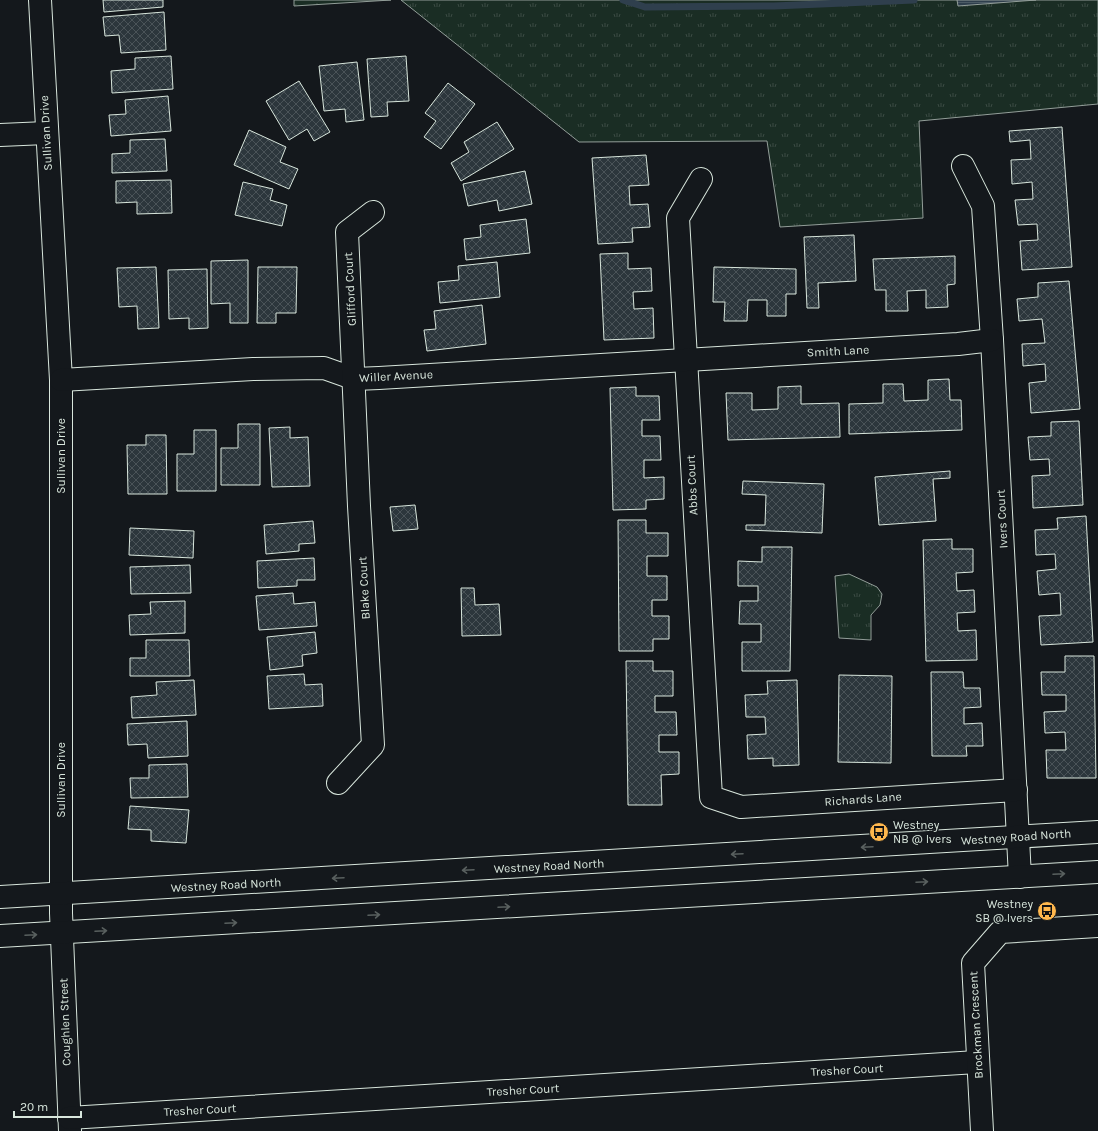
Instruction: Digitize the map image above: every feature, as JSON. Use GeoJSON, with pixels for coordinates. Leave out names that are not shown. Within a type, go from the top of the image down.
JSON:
{"type":"FeatureCollection","features":[{"type":"Feature","properties":{"kind":"street","name":"Sullivan Drive"},"geometry":{"type":"LineString","coordinates":[[40,0],[46,133],[61,380],[61,913]]}},
{"type":"Feature","properties":{"kind":"street"},"geometry":{"type":"LineString","coordinates":[[0,135],[46,133]]}},
{"type":"Feature","properties":{"kind":"street","name":"Ivers Court"},"geometry":{"type":"LineString","coordinates":[[963,166],[983,206],[992,340],[1020,877]]}},
{"type":"Feature","properties":{"kind":"street","name":"Abbs Court"},"geometry":{"type":"LineString","coordinates":[[701,179],[678,218],[711,797]]}},
{"type":"Feature","properties":{"kind":"street","name":"Glifford Court"},"geometry":{"type":"LineString","coordinates":[[355,379],[347,232],[373,212]]}},
{"type":"Feature","properties":{"kind":"street","name":"Smith Lane"},"geometry":{"type":"LineString","coordinates":[[685,361],[958,344],[992,340]]}},
{"type":"Feature","properties":{"kind":"street","name":"Willer Avenue"},"geometry":{"type":"LineString","coordinates":[[61,380],[253,369],[324,368],[355,379],[594,364],[685,361]]}},
{"type":"Feature","properties":{"kind":"street","name":"Blake Court"},"geometry":{"type":"LineString","coordinates":[[338,783],[373,745],[359,506],[355,379]]}},
{"type":"Feature","properties":{"kind":"street","name":"Richards Lane"},"geometry":{"type":"LineString","coordinates":[[711,797],[740,807],[1016,790]]}},
{"type":"Feature","properties":{"kind":"street","name":"Westney Road North"},"geometry":{"type":"LineString","coordinates":[[0,936],[61,913],[1018,837],[1098,832]]}},
{"type":"Feature","properties":{"kind":"street","name":"Westney Road North"},"geometry":{"type":"LineString","coordinates":[[0,897],[61,913],[1020,877],[1098,872]]}},
{"type":"Feature","properties":{"kind":"street","name":"Coughlen Street"},"geometry":{"type":"LineString","coordinates":[[61,913],[70,1124]]}},
{"type":"Feature","properties":{"kind":"street","name":"Brockman Crescent"},"geometry":{"type":"LineString","coordinates":[[982,1131],[977,1062],[973,963],[1000,932],[1098,926]]}},
{"type":"Feature","properties":{"kind":"street","name":"Tresher Court"},"geometry":{"type":"LineString","coordinates":[[70,1124],[977,1062]]}},
{"type":"Feature","properties":{"kind":"green space"},"geometry":{"type":"Polygon","coordinates":[[[294,0],[391,0],[294,6],[294,0]]]}},
{"type":"Feature","properties":{"kind":"green space"},"geometry":{"type":"Polygon","coordinates":[[[401,0],[1098,0],[1098,104],[919,121],[923,218],[780,227],[767,141],[579,142],[401,0]]]}},
{"type":"Feature","properties":{"kind":"green space"},"geometry":{"type":"Polygon","coordinates":[[[849,574],[877,587],[882,594],[880,605],[871,615],[871,640],[839,638],[835,576],[849,574]]]}},
{"type":"Feature","properties":{"kind":"water"},"geometry":{"type":"Polygon","coordinates":[[[957,0],[1036,0],[958,6],[957,0]]]}},
{"type":"Feature","properties":{"kind":"building"},"geometry":{"type":"Polygon","coordinates":[[[103,0],[163,0],[163,7],[104,12],[103,0]]]}},
{"type":"Feature","properties":{"kind":"building"},"geometry":{"type":"Polygon","coordinates":[[[164,12],[166,50],[121,53],[119,35],[105,36],[103,17],[164,12]]]}},
{"type":"Feature","properties":{"kind":"building"},"geometry":{"type":"Polygon","coordinates":[[[171,56],[173,89],[112,93],[111,71],[135,69],[135,58],[171,56]]]}},
{"type":"Feature","properties":{"kind":"building"},"geometry":{"type":"Polygon","coordinates":[[[406,56],[409,101],[387,102],[388,116],[371,117],[367,59],[406,56]]]}},
{"type":"Feature","properties":{"kind":"building"},"geometry":{"type":"Polygon","coordinates":[[[357,62],[364,120],[346,122],[345,109],[324,111],[319,66],[357,62]]]}},
{"type":"Feature","properties":{"kind":"building"},"geometry":{"type":"Polygon","coordinates":[[[299,81],[330,132],[314,141],[307,129],[289,140],[266,101],[299,81]]]}},
{"type":"Feature","properties":{"kind":"building"},"geometry":{"type":"Polygon","coordinates":[[[448,83],[475,104],[441,149],[424,137],[436,121],[425,113],[448,83]]]}},
{"type":"Feature","properties":{"kind":"building"},"geometry":{"type":"Polygon","coordinates":[[[168,96],[171,131],[111,136],[109,115],[126,114],[125,100],[168,96]]]}},
{"type":"Feature","properties":{"kind":"building"},"geometry":{"type":"Polygon","coordinates":[[[497,122],[514,149],[461,181],[451,163],[469,152],[464,142],[497,122]]]}},
{"type":"Feature","properties":{"kind":"building"},"geometry":{"type":"Polygon","coordinates":[[[1062,127],[1072,267],[1022,270],[1020,241],[1038,240],[1037,224],[1018,225],[1015,200],[1033,199],[1032,182],[1012,184],[1011,160],[1031,159],[1030,140],[1010,142],[1009,131],[1062,127]]]}},
{"type":"Feature","properties":{"kind":"building"},"geometry":{"type":"Polygon","coordinates":[[[249,130],[286,147],[280,162],[298,169],[289,189],[234,165],[249,130]]]}},
{"type":"Feature","properties":{"kind":"building"},"geometry":{"type":"Polygon","coordinates":[[[165,139],[167,171],[112,173],[112,154],[130,153],[130,140],[165,139]]]}},
{"type":"Feature","properties":{"kind":"building"},"geometry":{"type":"Polygon","coordinates":[[[646,155],[649,185],[629,186],[630,205],[648,204],[650,227],[632,228],[633,242],[598,244],[592,158],[646,155]]]}},
{"type":"Feature","properties":{"kind":"building"},"geometry":{"type":"Polygon","coordinates":[[[525,171],[532,204],[499,211],[497,200],[468,206],[463,184],[525,171]]]}},
{"type":"Feature","properties":{"kind":"building"},"geometry":{"type":"Polygon","coordinates":[[[171,180],[172,213],[137,214],[137,202],[116,203],[116,181],[171,180]]]}},
{"type":"Feature","properties":{"kind":"building"},"geometry":{"type":"Polygon","coordinates":[[[243,182],[273,189],[270,200],[287,205],[282,226],[235,215],[243,182]]]}},
{"type":"Feature","properties":{"kind":"building"},"geometry":{"type":"Polygon","coordinates":[[[526,219],[530,253],[466,260],[464,239],[481,237],[480,225],[526,219]]]}},
{"type":"Feature","properties":{"kind":"building"},"geometry":{"type":"Polygon","coordinates":[[[854,235],[856,281],[818,283],[819,308],[807,308],[804,237],[854,235]]]}},
{"type":"Feature","properties":{"kind":"building"},"geometry":{"type":"Polygon","coordinates":[[[628,253],[628,269],[651,268],[652,291],[633,292],[634,309],[653,308],[654,338],[604,340],[600,254],[628,253]]]}},
{"type":"Feature","properties":{"kind":"building"},"geometry":{"type":"Polygon","coordinates":[[[955,256],[955,284],[947,285],[948,307],[926,308],[926,290],[907,291],[908,311],[886,311],[886,290],[875,290],[873,259],[955,256]]]}},
{"type":"Feature","properties":{"kind":"building"},"geometry":{"type":"Polygon","coordinates":[[[248,260],[248,323],[230,323],[230,303],[211,304],[211,261],[248,260]]]}},
{"type":"Feature","properties":{"kind":"building"},"geometry":{"type":"Polygon","coordinates":[[[497,262],[500,297],[440,303],[438,282],[459,280],[458,266],[497,262]]]}},
{"type":"Feature","properties":{"kind":"building"},"geometry":{"type":"Polygon","coordinates":[[[156,267],[159,328],[138,329],[137,306],[119,307],[117,268],[156,267]]]}},
{"type":"Feature","properties":{"kind":"building"},"geometry":{"type":"Polygon","coordinates":[[[258,267],[297,267],[296,313],[276,313],[276,323],[257,323],[258,267]]]}},
{"type":"Feature","properties":{"kind":"building"},"geometry":{"type":"Polygon","coordinates":[[[714,267],[796,269],[796,294],[786,294],[786,316],[767,316],[767,300],[748,300],[747,321],[724,321],[725,302],[713,302],[714,267]]]}},
{"type":"Feature","properties":{"kind":"building"},"geometry":{"type":"Polygon","coordinates":[[[207,269],[208,328],[189,329],[189,318],[169,319],[168,270],[207,269]]]}},
{"type":"Feature","properties":{"kind":"building"},"geometry":{"type":"Polygon","coordinates":[[[1069,281],[1080,409],[1031,413],[1029,383],[1046,381],[1045,364],[1023,366],[1022,344],[1045,343],[1042,319],[1019,321],[1017,299],[1038,297],[1038,283],[1069,281]]]}},
{"type":"Feature","properties":{"kind":"building"},"geometry":{"type":"Polygon","coordinates":[[[482,305],[486,344],[427,351],[424,330],[436,329],[434,311],[482,305]]]}},
{"type":"Feature","properties":{"kind":"building"},"geometry":{"type":"Polygon","coordinates":[[[949,379],[950,400],[961,400],[962,430],[849,434],[849,404],[883,403],[883,384],[903,384],[904,401],[928,400],[928,380],[949,379]]]}},
{"type":"Feature","properties":{"kind":"building"},"geometry":{"type":"Polygon","coordinates":[[[801,386],[801,404],[839,403],[840,437],[728,440],[726,393],[752,393],[752,410],[778,409],[778,387],[801,386]]]}},
{"type":"Feature","properties":{"kind":"building"},"geometry":{"type":"Polygon","coordinates":[[[636,387],[636,396],[659,396],[660,420],[642,420],[642,436],[660,436],[661,460],[644,460],[644,478],[664,477],[664,499],[646,500],[646,509],[613,510],[610,388],[636,387]]]}},
{"type":"Feature","properties":{"kind":"building"},"geometry":{"type":"Polygon","coordinates":[[[1079,421],[1083,505],[1033,508],[1032,476],[1050,475],[1049,459],[1030,460],[1028,437],[1051,436],[1051,422],[1079,421]]]}},
{"type":"Feature","properties":{"kind":"building"},"geometry":{"type":"Polygon","coordinates":[[[238,424],[260,424],[260,485],[221,485],[221,448],[238,448],[238,424]]]}},
{"type":"Feature","properties":{"kind":"building"},"geometry":{"type":"Polygon","coordinates":[[[290,427],[290,438],[308,437],[310,486],[272,487],[269,428],[290,427]]]}},
{"type":"Feature","properties":{"kind":"building"},"geometry":{"type":"Polygon","coordinates":[[[194,430],[216,430],[216,491],[177,491],[177,454],[194,454],[194,430]]]}},
{"type":"Feature","properties":{"kind":"building"},"geometry":{"type":"Polygon","coordinates":[[[146,435],[166,435],[167,494],[128,494],[127,445],[146,445],[146,435]]]}},
{"type":"Feature","properties":{"kind":"building"},"geometry":{"type":"Polygon","coordinates":[[[950,471],[950,478],[933,479],[936,521],[879,525],[875,477],[950,471]]]}},
{"type":"Feature","properties":{"kind":"building"},"geometry":{"type":"Polygon","coordinates":[[[743,481],[824,484],[822,533],[746,530],[746,525],[765,525],[766,495],[742,494],[743,481]]]}},
{"type":"Feature","properties":{"kind":"building"},"geometry":{"type":"Polygon","coordinates":[[[415,505],[418,529],[393,531],[390,507],[415,505]]]}},
{"type":"Feature","properties":{"kind":"building"},"geometry":{"type":"Polygon","coordinates":[[[1086,516],[1093,642],[1041,645],[1039,616],[1061,615],[1060,593],[1039,595],[1037,571],[1056,569],[1055,554],[1036,555],[1035,530],[1058,529],[1057,518],[1086,516]]]}},
{"type":"Feature","properties":{"kind":"building"},"geometry":{"type":"Polygon","coordinates":[[[618,520],[646,520],[646,533],[668,533],[668,556],[647,556],[647,576],[667,576],[667,600],[652,600],[652,616],[669,616],[669,639],[653,639],[653,651],[619,651],[618,520]]]}},
{"type":"Feature","properties":{"kind":"building"},"geometry":{"type":"Polygon","coordinates":[[[313,521],[315,543],[299,544],[299,551],[266,554],[264,525],[313,521]]]}},
{"type":"Feature","properties":{"kind":"building"},"geometry":{"type":"Polygon","coordinates":[[[130,528],[194,531],[193,558],[129,555],[130,528]]]}},
{"type":"Feature","properties":{"kind":"building"},"geometry":{"type":"Polygon","coordinates":[[[952,539],[952,549],[973,549],[973,572],[956,573],[957,591],[974,590],[975,612],[957,613],[958,631],[976,630],[977,660],[926,661],[923,540],[952,539]]]}},
{"type":"Feature","properties":{"kind":"building"},"geometry":{"type":"Polygon","coordinates":[[[762,547],[792,547],[790,671],[742,671],[742,642],[761,642],[761,624],[739,624],[740,601],[758,601],[758,586],[738,586],[738,561],[762,562],[762,547]]]}},
{"type":"Feature","properties":{"kind":"building"},"geometry":{"type":"Polygon","coordinates":[[[314,558],[315,580],[297,580],[297,586],[258,588],[257,561],[314,558]]]}},
{"type":"Feature","properties":{"kind":"building"},"geometry":{"type":"Polygon","coordinates":[[[190,565],[191,593],[131,594],[130,567],[190,565]]]}},
{"type":"Feature","properties":{"kind":"building"},"geometry":{"type":"Polygon","coordinates":[[[461,588],[474,588],[475,605],[499,604],[501,635],[462,636],[461,588]]]}},
{"type":"Feature","properties":{"kind":"building"},"geometry":{"type":"Polygon","coordinates":[[[293,593],[294,604],[315,602],[317,626],[259,630],[256,596],[293,593]]]}},
{"type":"Feature","properties":{"kind":"building"},"geometry":{"type":"Polygon","coordinates":[[[185,601],[185,633],[130,635],[129,615],[151,614],[150,602],[185,601]]]}},
{"type":"Feature","properties":{"kind":"building"},"geometry":{"type":"Polygon","coordinates":[[[315,632],[317,653],[302,655],[303,666],[270,670],[267,637],[315,632]]]}},
{"type":"Feature","properties":{"kind":"building"},"geometry":{"type":"Polygon","coordinates":[[[146,640],[189,640],[190,676],[130,676],[130,658],[146,658],[146,640]]]}},
{"type":"Feature","properties":{"kind":"building"},"geometry":{"type":"Polygon","coordinates":[[[1065,656],[1094,656],[1096,778],[1047,778],[1046,750],[1066,750],[1065,732],[1045,733],[1044,712],[1066,711],[1066,695],[1042,695],[1041,672],[1065,672],[1065,656]]]}},
{"type":"Feature","properties":{"kind":"building"},"geometry":{"type":"Polygon","coordinates":[[[626,661],[653,661],[653,671],[673,671],[673,696],[655,696],[655,712],[676,712],[677,735],[659,735],[659,752],[679,752],[679,774],[661,775],[662,805],[628,805],[626,661]]]}},
{"type":"Feature","properties":{"kind":"building"},"geometry":{"type":"Polygon","coordinates":[[[931,672],[963,672],[964,688],[980,688],[981,707],[964,708],[964,724],[982,723],[983,746],[966,746],[967,756],[932,756],[931,672]]]}},
{"type":"Feature","properties":{"kind":"building"},"geometry":{"type":"Polygon","coordinates":[[[304,674],[305,685],[322,684],[323,706],[269,709],[267,676],[304,674]]]}},
{"type":"Feature","properties":{"kind":"building"},"geometry":{"type":"Polygon","coordinates":[[[839,675],[892,676],[891,763],[838,762],[839,675]]]}},
{"type":"Feature","properties":{"kind":"building"},"geometry":{"type":"Polygon","coordinates":[[[194,680],[196,715],[132,718],[131,697],[157,695],[156,682],[194,680]]]}},
{"type":"Feature","properties":{"kind":"building"},"geometry":{"type":"Polygon","coordinates":[[[797,680],[799,765],[773,766],[773,758],[748,759],[747,735],[766,734],[765,717],[746,717],[745,695],[768,694],[767,681],[797,680]]]}},
{"type":"Feature","properties":{"kind":"building"},"geometry":{"type":"Polygon","coordinates":[[[187,721],[188,756],[148,758],[147,744],[128,745],[127,724],[187,721]]]}},
{"type":"Feature","properties":{"kind":"building"},"geometry":{"type":"Polygon","coordinates":[[[187,764],[188,797],[131,798],[130,778],[149,778],[149,765],[187,764]]]}},
{"type":"Feature","properties":{"kind":"building"},"geometry":{"type":"Polygon","coordinates":[[[130,806],[189,810],[186,843],[151,841],[151,830],[128,829],[130,806]]]}},
{"type":"Feature","properties":{"kind":"waterway"},"geometry":{"type":"LineString","coordinates":[[623,0],[645,7],[774,6],[914,0]]}},
{"type":"Feature","properties":{"kind":"place","name":"Westney NB @ Ivers"},"geometry":{"type":"Point","coordinates":[879,832]}},
{"type":"Feature","properties":{"kind":"place","name":"Westney SB @ Ivers"},"geometry":{"type":"Point","coordinates":[1047,911]}}]}
